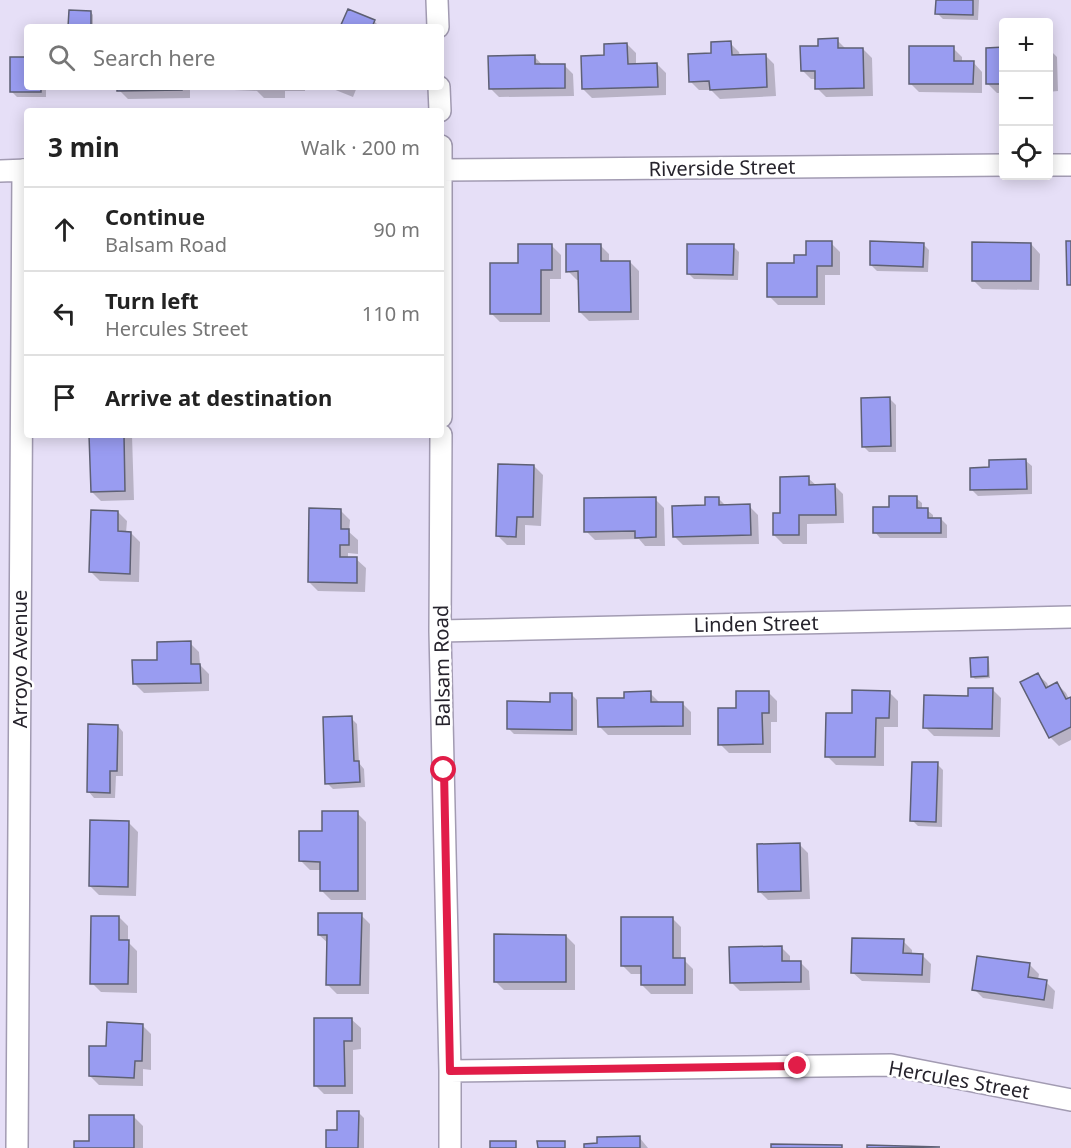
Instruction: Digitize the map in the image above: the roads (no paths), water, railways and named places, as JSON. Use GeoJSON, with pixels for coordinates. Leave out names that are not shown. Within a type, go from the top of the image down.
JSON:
{"type":"FeatureCollection","features":[{"type":"Feature","properties":{"kind":"street"},"geometry":{"type":"LineString","coordinates":[[437,0],[438,24]]}},
{"type":"Feature","properties":{"kind":"street"},"geometry":{"type":"LineString","coordinates":[[440,90],[440,108]]}},
{"type":"Feature","properties":{"kind":"street","name":"Riverside Street"},"geometry":{"type":"LineString","coordinates":[[444,170],[999,165]]}},
{"type":"Feature","properties":{"kind":"street"},"geometry":{"type":"LineString","coordinates":[[1053,165],[1071,165]]}},
{"type":"Feature","properties":{"kind":"street"},"geometry":{"type":"LineString","coordinates":[[0,171],[24,170]]}},
{"type":"Feature","properties":{"kind":"street","name":"Arroyo Avenue"},"geometry":{"type":"LineString","coordinates":[[17,1148],[24,292]]}},
{"type":"Feature","properties":{"kind":"street","name":"Balsam Road"},"geometry":{"type":"LineString","coordinates":[[441,438],[440,631],[450,1148]]}},
{"type":"Feature","properties":{"kind":"street","name":"Linden Street"},"geometry":{"type":"LineString","coordinates":[[440,631],[1071,618]]}},
{"type":"Feature","properties":{"kind":"street","name":"Hercules Street"},"geometry":{"type":"LineString","coordinates":[[450,1071],[891,1065],[1071,1100]]}}]}
